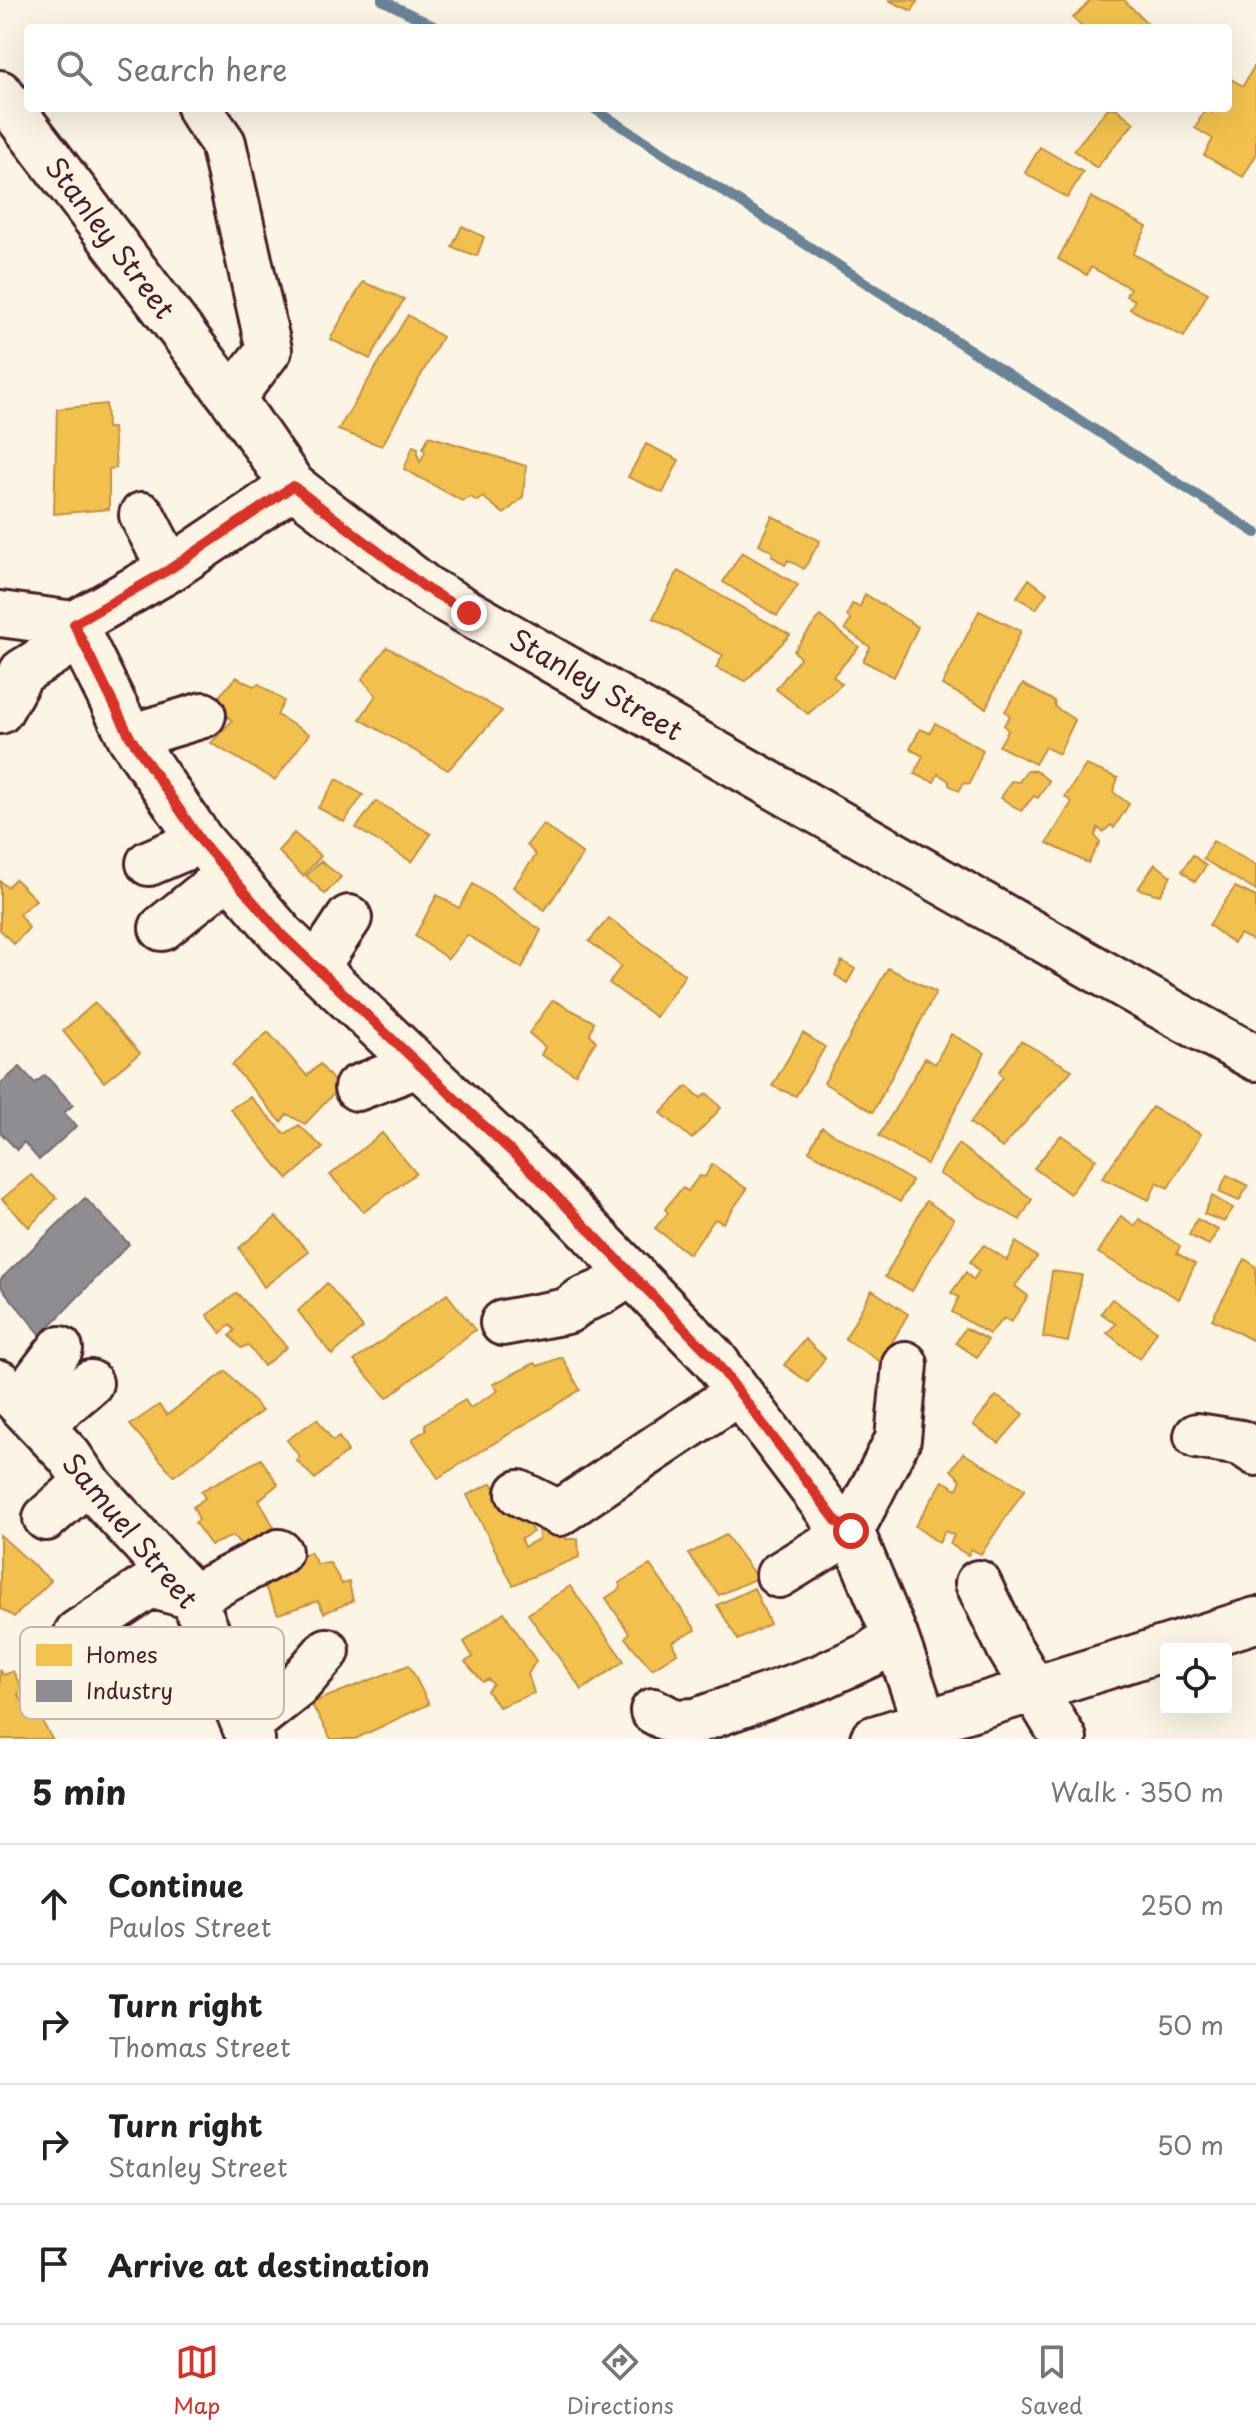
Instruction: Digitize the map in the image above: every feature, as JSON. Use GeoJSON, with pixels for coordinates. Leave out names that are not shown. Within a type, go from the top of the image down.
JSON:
{"type":"FeatureCollection","features":[{"type":"Feature","properties":{"kind":"street","name":"Stanley Street"},"geometry":{"type":"LineString","coordinates":[[0,93],[232,398],[293,486],[427,589],[1256,1058]]}},
{"type":"Feature","properties":{"kind":"street"},"geometry":{"type":"LineString","coordinates":[[201,112],[223,143],[269,350],[232,398]]}},
{"type":"Feature","properties":{"kind":"street"},"geometry":{"type":"LineString","coordinates":[[0,711],[11,674],[57,650],[74,624],[170,569],[293,486]]}},
{"type":"Feature","properties":{"kind":"street"},"geometry":{"type":"LineString","coordinates":[[142,515],[170,569]]}},
{"type":"Feature","properties":{"kind":"street"},"geometry":{"type":"LineString","coordinates":[[0,614],[74,624]]}},
{"type":"Feature","properties":{"kind":"street"},"geometry":{"type":"LineString","coordinates":[[74,624],[130,737],[201,841],[229,874],[283,936],[534,1173],[714,1359],[837,1522],[851,1531],[895,1636],[925,1722]]}},
{"type":"Feature","properties":{"kind":"street"},"geometry":{"type":"LineString","coordinates":[[130,737],[203,715]]}},
{"type":"Feature","properties":{"kind":"street"},"geometry":{"type":"LineString","coordinates":[[149,863],[201,841]]}},
{"type":"Feature","properties":{"kind":"street"},"geometry":{"type":"LineString","coordinates":[[162,928],[229,874]]}},
{"type":"Feature","properties":{"kind":"street"},"geometry":{"type":"LineString","coordinates":[[316,968],[349,918]]}},
{"type":"Feature","properties":{"kind":"street"},"geometry":{"type":"LineString","coordinates":[[357,1088],[418,1065]]}},
{"type":"Feature","properties":{"kind":"street"},"geometry":{"type":"LineString","coordinates":[[503,1323],[567,1311],[630,1274]]}},
{"type":"Feature","properties":{"kind":"street"},"geometry":{"type":"LineString","coordinates":[[19,1403],[60,1349]]}},
{"type":"Feature","properties":{"kind":"street"},"geometry":{"type":"LineString","coordinates":[[779,1575],[851,1531],[898,1439],[905,1364]]}},
{"type":"Feature","properties":{"kind":"street"},"geometry":{"type":"LineString","coordinates":[[19,1403],[90,1383]]}},
{"type":"Feature","properties":{"kind":"street"},"geometry":{"type":"LineString","coordinates":[[519,1493],[559,1513],[739,1392]]}},
{"type":"Feature","properties":{"kind":"street","name":"Samuel Street"},"geometry":{"type":"LineString","coordinates":[[19,1403],[193,1597],[205,1627]]}},
{"type":"Feature","properties":{"kind":"street"},"geometry":{"type":"LineString","coordinates":[[1197,1436],[1241,1443],[1256,1453]]}},
{"type":"Feature","properties":{"kind":"street"},"geometry":{"type":"LineString","coordinates":[[46,1518],[87,1482]]}},
{"type":"Feature","properties":{"kind":"street"},"geometry":{"type":"LineString","coordinates":[[86,1627],[150,1585],[193,1597],[279,1552]]}},
{"type":"Feature","properties":{"kind":"street"},"geometry":{"type":"LineString","coordinates":[[978,1583],[1010,1649],[1064,1739]]}},
{"type":"Feature","properties":{"kind":"street"},"geometry":{"type":"LineString","coordinates":[[873,1739],[1256,1620]]}},
{"type":"Feature","properties":{"kind":"street"},"geometry":{"type":"LineString","coordinates":[[653,1711],[674,1722],[696,1721],[821,1677],[869,1655],[895,1636]]}},
{"type":"Feature","properties":{"kind":"street"},"geometry":{"type":"LineString","coordinates":[[284,1699],[327,1651]]}},
{"type":"Feature","properties":{"kind":"street"},"geometry":{"type":"LineString","coordinates":[[249,1733],[263,1719]]}},
{"type":"Feature","properties":{"kind":"building: Homes"},"geometry":{"type":"Polygon","coordinates":[[[888,0],[918,0],[912,11],[888,0]]]}},
{"type":"Feature","properties":{"kind":"building: Homes"},"geometry":{"type":"Polygon","coordinates":[[[1091,0],[1124,0],[1148,24],[1079,24],[1073,18],[1091,0]]]}},
{"type":"Feature","properties":{"kind":"building: Homes"},"geometry":{"type":"Polygon","coordinates":[[[1256,63],[1256,155],[1243,177],[1204,155],[1213,139],[1195,128],[1204,112],[1232,112],[1232,80],[1243,86],[1256,63]]]}},
{"type":"Feature","properties":{"kind":"building: Homes"},"geometry":{"type":"Polygon","coordinates":[[[1105,112],[1121,112],[1134,123],[1096,168],[1074,150],[1105,112]]]}},
{"type":"Feature","properties":{"kind":"building: Homes"},"geometry":{"type":"Polygon","coordinates":[[[1040,147],[1083,172],[1067,198],[1025,173],[1040,147]]]}},
{"type":"Feature","properties":{"kind":"building: Homes"},"geometry":{"type":"Polygon","coordinates":[[[1091,197],[1147,227],[1133,254],[1208,293],[1184,337],[1130,309],[1135,300],[1126,296],[1130,288],[1091,267],[1087,275],[1058,259],[1091,197]]]}},
{"type":"Feature","properties":{"kind":"building: Homes"},"geometry":{"type":"Polygon","coordinates":[[[462,226],[484,237],[477,256],[452,247],[462,226]]]}},
{"type":"Feature","properties":{"kind":"building: Homes"},"geometry":{"type":"Polygon","coordinates":[[[363,282],[404,299],[370,359],[330,339],[363,282]]]}},
{"type":"Feature","properties":{"kind":"building: Homes"},"geometry":{"type":"Polygon","coordinates":[[[408,315],[442,337],[382,446],[338,430],[408,315]]]}},
{"type":"Feature","properties":{"kind":"building: Homes"},"geometry":{"type":"Polygon","coordinates":[[[106,404],[107,428],[113,428],[116,468],[109,469],[109,509],[54,514],[57,409],[106,404]]]}},
{"type":"Feature","properties":{"kind":"building: Homes"},"geometry":{"type":"Polygon","coordinates":[[[429,436],[526,466],[523,497],[504,514],[483,497],[477,501],[471,497],[462,501],[404,469],[413,446],[418,448],[420,462],[429,436]]]}},
{"type":"Feature","properties":{"kind":"building: Homes"},"geometry":{"type":"Polygon","coordinates":[[[646,444],[679,460],[663,493],[628,477],[646,444]]]}},
{"type":"Feature","properties":{"kind":"building: Homes"},"geometry":{"type":"Polygon","coordinates":[[[772,516],[820,541],[804,569],[788,560],[785,565],[772,556],[773,552],[759,544],[772,516]]]}},
{"type":"Feature","properties":{"kind":"building: Homes"},"geometry":{"type":"Polygon","coordinates":[[[742,552],[798,585],[777,616],[723,582],[742,552]]]}},
{"type":"Feature","properties":{"kind":"building: Homes"},"geometry":{"type":"Polygon","coordinates":[[[678,571],[790,635],[746,681],[716,668],[723,655],[653,618],[678,571]]]}},
{"type":"Feature","properties":{"kind":"building: Homes"},"geometry":{"type":"Polygon","coordinates":[[[1029,579],[1047,593],[1036,609],[1017,597],[1029,579]]]}},
{"type":"Feature","properties":{"kind":"building: Homes"},"geometry":{"type":"Polygon","coordinates":[[[865,594],[918,627],[894,677],[863,661],[870,647],[845,629],[851,620],[847,616],[852,604],[860,607],[865,594]]]}},
{"type":"Feature","properties":{"kind":"building: Homes"},"geometry":{"type":"Polygon","coordinates":[[[979,611],[1021,631],[986,708],[942,685],[979,611]]]}},
{"type":"Feature","properties":{"kind":"building: Homes"},"geometry":{"type":"Polygon","coordinates":[[[820,616],[859,647],[833,676],[842,684],[808,714],[776,689],[800,658],[794,651],[820,616]]]}},
{"type":"Feature","properties":{"kind":"building: Homes"},"geometry":{"type":"Polygon","coordinates":[[[387,647],[502,711],[448,770],[360,719],[376,695],[362,679],[387,647]]]}},
{"type":"Feature","properties":{"kind":"building: Homes"},"geometry":{"type":"Polygon","coordinates":[[[236,677],[253,686],[259,684],[284,701],[277,715],[309,734],[275,780],[211,743],[232,721],[214,702],[236,677]]]}},
{"type":"Feature","properties":{"kind":"building: Homes"},"geometry":{"type":"Polygon","coordinates":[[[1023,684],[1054,701],[1055,707],[1075,720],[1059,754],[1045,747],[1035,764],[999,746],[1008,731],[1004,725],[1010,716],[1005,711],[1023,684]]]}},
{"type":"Feature","properties":{"kind":"building: Homes"},"geometry":{"type":"Polygon","coordinates":[[[935,723],[983,750],[970,784],[964,783],[959,791],[938,774],[934,782],[914,774],[923,756],[910,749],[920,729],[930,733],[935,723]]]}},
{"type":"Feature","properties":{"kind":"building: Homes"},"geometry":{"type":"Polygon","coordinates":[[[1086,765],[1118,778],[1113,792],[1129,804],[1114,828],[1111,825],[1103,832],[1098,828],[1095,836],[1100,842],[1088,863],[1047,843],[1072,802],[1065,797],[1086,765]]]}},
{"type":"Feature","properties":{"kind":"building: Homes"},"geometry":{"type":"Polygon","coordinates":[[[1027,770],[1036,771],[1049,781],[1038,798],[1034,796],[1021,811],[1001,798],[1011,781],[1019,782],[1027,770]]]}},
{"type":"Feature","properties":{"kind":"building: Homes"},"geometry":{"type":"Polygon","coordinates":[[[337,779],[363,795],[344,822],[318,808],[337,779]]]}},
{"type":"Feature","properties":{"kind":"building: Homes"},"geometry":{"type":"Polygon","coordinates":[[[376,801],[431,834],[412,862],[356,828],[376,801]]]}},
{"type":"Feature","properties":{"kind":"building: Homes"},"geometry":{"type":"Polygon","coordinates":[[[543,824],[583,854],[545,910],[513,887],[536,855],[527,845],[543,824]]]}},
{"type":"Feature","properties":{"kind":"building: Homes"},"geometry":{"type":"Polygon","coordinates":[[[294,833],[321,856],[303,876],[278,851],[294,833]]]}},
{"type":"Feature","properties":{"kind":"building: Homes"},"geometry":{"type":"Polygon","coordinates":[[[1213,841],[1256,865],[1256,891],[1203,859],[1213,841]]]}},
{"type":"Feature","properties":{"kind":"building: Homes"},"geometry":{"type":"Polygon","coordinates":[[[1193,855],[1206,866],[1195,882],[1182,871],[1193,855]]]}},
{"type":"Feature","properties":{"kind":"building: Homes"},"geometry":{"type":"Polygon","coordinates":[[[321,861],[341,877],[325,894],[306,876],[321,861]]]}},
{"type":"Feature","properties":{"kind":"building: Homes"},"geometry":{"type":"Polygon","coordinates":[[[1155,864],[1171,876],[1160,895],[1138,889],[1155,864]]]}},
{"type":"Feature","properties":{"kind":"building: Homes"},"geometry":{"type":"Polygon","coordinates":[[[15,879],[36,900],[19,914],[29,928],[14,944],[0,930],[0,881],[7,887],[15,879]]]}},
{"type":"Feature","properties":{"kind":"building: Homes"},"geometry":{"type":"Polygon","coordinates":[[[473,884],[541,930],[522,968],[467,935],[448,959],[415,936],[437,895],[459,908],[473,884]]]}},
{"type":"Feature","properties":{"kind":"building: Homes"},"geometry":{"type":"Polygon","coordinates":[[[1235,887],[1256,897],[1256,942],[1240,934],[1233,943],[1209,925],[1235,887]]]}},
{"type":"Feature","properties":{"kind":"building: Homes"},"geometry":{"type":"Polygon","coordinates":[[[609,918],[685,975],[656,1017],[609,983],[621,966],[589,941],[609,918]]]}},
{"type":"Feature","properties":{"kind":"building: Homes"},"geometry":{"type":"Polygon","coordinates":[[[842,961],[855,969],[847,983],[835,975],[842,961]]]}},
{"type":"Feature","properties":{"kind":"building: Homes"},"geometry":{"type":"Polygon","coordinates":[[[888,968],[936,992],[873,1112],[824,1083],[888,968]]]}},
{"type":"Feature","properties":{"kind":"building: Homes"},"geometry":{"type":"Polygon","coordinates":[[[553,1000],[594,1022],[590,1034],[596,1041],[575,1074],[541,1055],[545,1047],[529,1033],[553,1000]]]}},
{"type":"Feature","properties":{"kind":"building: Homes"},"geometry":{"type":"Polygon","coordinates":[[[95,1003],[140,1053],[104,1082],[63,1031],[95,1003]]]}},
{"type":"Feature","properties":{"kind":"building: Homes"},"geometry":{"type":"Polygon","coordinates":[[[268,1032],[307,1076],[320,1064],[339,1088],[305,1124],[287,1114],[281,1122],[232,1065],[268,1032]]]}},
{"type":"Feature","properties":{"kind":"building: Homes"},"geometry":{"type":"Polygon","coordinates":[[[803,1033],[825,1047],[796,1096],[772,1086],[803,1033]]]}},
{"type":"Feature","properties":{"kind":"building: Homes"},"geometry":{"type":"Polygon","coordinates":[[[951,1034],[985,1053],[927,1164],[879,1136],[925,1058],[935,1064],[951,1034]]]}},
{"type":"Feature","properties":{"kind":"building: Homes"},"geometry":{"type":"Polygon","coordinates":[[[1021,1041],[1072,1070],[1002,1148],[970,1123],[1003,1077],[999,1072],[1021,1041]]]}},
{"type":"Feature","properties":{"kind":"building: Homes"},"geometry":{"type":"Polygon","coordinates":[[[687,1086],[701,1098],[707,1093],[721,1108],[692,1139],[661,1113],[687,1086]]]}},
{"type":"Feature","properties":{"kind":"building: Homes"},"geometry":{"type":"Polygon","coordinates":[[[250,1097],[285,1134],[299,1125],[323,1148],[288,1179],[230,1109],[250,1097]]]}},
{"type":"Feature","properties":{"kind":"building: Homes"},"geometry":{"type":"Polygon","coordinates":[[[1152,1107],[1201,1134],[1168,1188],[1157,1182],[1149,1200],[1102,1178],[1152,1107]]]}},
{"type":"Feature","properties":{"kind":"building: Homes"},"geometry":{"type":"Polygon","coordinates":[[[822,1127],[912,1181],[900,1202],[809,1151],[822,1127]]]}},
{"type":"Feature","properties":{"kind":"building: Homes"},"geometry":{"type":"Polygon","coordinates":[[[382,1133],[416,1173],[364,1212],[330,1175],[382,1133]]]}},
{"type":"Feature","properties":{"kind":"building: Homes"},"geometry":{"type":"Polygon","coordinates":[[[1061,1135],[1096,1159],[1070,1194],[1034,1168],[1061,1135]]]}},
{"type":"Feature","properties":{"kind":"building: Homes"},"geometry":{"type":"Polygon","coordinates":[[[958,1144],[1032,1199],[1020,1220],[939,1174],[958,1144]]]}},
{"type":"Feature","properties":{"kind":"building: Homes"},"geometry":{"type":"Polygon","coordinates":[[[712,1164],[747,1189],[723,1223],[715,1219],[689,1254],[655,1228],[682,1188],[688,1191],[699,1176],[705,1177],[712,1164]]]}},
{"type":"Feature","properties":{"kind":"building: Homes"},"geometry":{"type":"Polygon","coordinates":[[[31,1175],[57,1198],[29,1227],[2,1199],[31,1175]]]}},
{"type":"Feature","properties":{"kind":"building: Homes"},"geometry":{"type":"Polygon","coordinates":[[[1227,1175],[1248,1186],[1239,1201],[1219,1192],[1227,1175]]]}},
{"type":"Feature","properties":{"kind":"building: Homes"},"geometry":{"type":"Polygon","coordinates":[[[1212,1196],[1233,1208],[1224,1222],[1204,1214],[1212,1196]]]}},
{"type":"Feature","properties":{"kind":"building: Homes"},"geometry":{"type":"Polygon","coordinates":[[[926,1201],[954,1219],[912,1291],[885,1277],[926,1201]]]}},
{"type":"Feature","properties":{"kind":"building: Homes"},"geometry":{"type":"Polygon","coordinates":[[[1121,1216],[1135,1226],[1139,1219],[1180,1246],[1177,1253],[1195,1264],[1179,1299],[1098,1253],[1121,1216]]]}},
{"type":"Feature","properties":{"kind":"building: Homes"},"geometry":{"type":"Polygon","coordinates":[[[276,1217],[309,1252],[264,1287],[239,1248],[276,1217]]]}},
{"type":"Feature","properties":{"kind":"building: Homes"},"geometry":{"type":"Polygon","coordinates":[[[1197,1219],[1218,1230],[1209,1245],[1189,1235],[1197,1219]]]}},
{"type":"Feature","properties":{"kind":"building: Homes"},"geometry":{"type":"Polygon","coordinates":[[[1016,1242],[1037,1257],[1015,1286],[1028,1296],[1011,1322],[1004,1318],[989,1334],[952,1312],[959,1297],[951,1293],[966,1272],[973,1280],[979,1271],[970,1262],[984,1245],[1007,1260],[1016,1242]]]}},
{"type":"Feature","properties":{"kind":"building: Homes"},"geometry":{"type":"Polygon","coordinates":[[[1245,1259],[1256,1267],[1256,1342],[1212,1319],[1245,1259]]]}},
{"type":"Feature","properties":{"kind":"building: Homes"},"geometry":{"type":"Polygon","coordinates":[[[1052,1271],[1082,1275],[1068,1342],[1043,1337],[1052,1271]]]}},
{"type":"Feature","properties":{"kind":"building: Homes"},"geometry":{"type":"Polygon","coordinates":[[[327,1283],[363,1328],[332,1355],[298,1311],[327,1283]]]}},
{"type":"Feature","properties":{"kind":"building: Homes"},"geometry":{"type":"Polygon","coordinates":[[[872,1290],[908,1314],[881,1362],[845,1339],[872,1290]]]}},
{"type":"Feature","properties":{"kind":"building: Homes"},"geometry":{"type":"Polygon","coordinates":[[[237,1293],[287,1347],[264,1366],[248,1345],[241,1348],[230,1336],[235,1330],[230,1325],[221,1333],[207,1315],[237,1293]]]}},
{"type":"Feature","properties":{"kind":"building: Homes"},"geometry":{"type":"Polygon","coordinates":[[[447,1294],[475,1330],[387,1398],[354,1361],[447,1294]]]}},
{"type":"Feature","properties":{"kind":"building: Homes"},"geometry":{"type":"Polygon","coordinates":[[[1112,1299],[1157,1331],[1140,1359],[1107,1333],[1116,1324],[1101,1313],[1112,1299]]]}},
{"type":"Feature","properties":{"kind":"building: Homes"},"geometry":{"type":"Polygon","coordinates":[[[965,1328],[988,1340],[977,1357],[956,1343],[965,1328]]]}},
{"type":"Feature","properties":{"kind":"building: Homes"},"geometry":{"type":"Polygon","coordinates":[[[805,1339],[825,1358],[808,1382],[784,1365],[805,1339]]]}},
{"type":"Feature","properties":{"kind":"building: Homes"},"geometry":{"type":"Polygon","coordinates":[[[562,1357],[580,1390],[438,1478],[412,1439],[426,1430],[425,1424],[465,1400],[470,1408],[498,1391],[493,1384],[535,1363],[538,1366],[562,1357]]]}},
{"type":"Feature","properties":{"kind":"building: Homes"},"geometry":{"type":"Polygon","coordinates":[[[226,1371],[262,1411],[174,1476],[130,1425],[159,1405],[167,1415],[226,1371]]]}},
{"type":"Feature","properties":{"kind":"building: Homes"},"geometry":{"type":"Polygon","coordinates":[[[996,1396],[1024,1414],[999,1443],[973,1425],[996,1396]]]}},
{"type":"Feature","properties":{"kind":"building: Homes"},"geometry":{"type":"Polygon","coordinates":[[[317,1419],[333,1441],[339,1437],[348,1451],[315,1479],[296,1460],[300,1457],[287,1440],[317,1419]]]}},
{"type":"Feature","properties":{"kind":"building: Homes"},"geometry":{"type":"Polygon","coordinates":[[[963,1453],[1025,1489],[981,1554],[971,1549],[968,1555],[950,1544],[954,1535],[945,1531],[939,1543],[915,1526],[943,1481],[957,1489],[961,1480],[951,1470],[963,1453]]]}},
{"type":"Feature","properties":{"kind":"building: Homes"},"geometry":{"type":"Polygon","coordinates":[[[261,1459],[278,1484],[259,1500],[274,1527],[243,1547],[233,1536],[211,1545],[195,1523],[199,1519],[193,1507],[205,1498],[201,1491],[261,1459]]]}},
{"type":"Feature","properties":{"kind":"building: Homes"},"geometry":{"type":"Polygon","coordinates":[[[492,1483],[501,1498],[512,1499],[533,1532],[521,1539],[524,1547],[539,1539],[538,1526],[556,1520],[566,1539],[578,1539],[579,1557],[513,1585],[467,1495],[492,1483]]]}},
{"type":"Feature","properties":{"kind":"building: Homes"},"geometry":{"type":"Polygon","coordinates":[[[0,1535],[51,1581],[14,1617],[0,1608],[0,1535]]]}},
{"type":"Feature","properties":{"kind":"building: Homes"},"geometry":{"type":"Polygon","coordinates":[[[726,1535],[757,1578],[719,1595],[688,1554],[726,1535]]]}},
{"type":"Feature","properties":{"kind":"building: Homes"},"geometry":{"type":"Polygon","coordinates":[[[310,1552],[317,1564],[330,1563],[342,1584],[349,1582],[353,1601],[324,1613],[318,1601],[278,1614],[263,1583],[273,1570],[310,1552]]]}},
{"type":"Feature","properties":{"kind":"building: Homes"},"geometry":{"type":"Polygon","coordinates":[[[650,1565],[696,1630],[672,1642],[677,1653],[652,1669],[625,1638],[629,1633],[606,1598],[621,1588],[619,1583],[650,1565]]]}},
{"type":"Feature","properties":{"kind":"building: Homes"},"geometry":{"type":"Polygon","coordinates":[[[570,1586],[624,1661],[582,1690],[528,1614],[570,1586]]]}},
{"type":"Feature","properties":{"kind":"building: Homes"},"geometry":{"type":"Polygon","coordinates":[[[754,1588],[770,1624],[738,1640],[717,1605],[754,1588]]]}},
{"type":"Feature","properties":{"kind":"building: Homes"},"geometry":{"type":"Polygon","coordinates":[[[504,1612],[536,1661],[528,1674],[534,1693],[499,1707],[487,1691],[493,1684],[488,1679],[483,1682],[465,1662],[473,1657],[464,1642],[504,1612]]]}},
{"type":"Feature","properties":{"kind":"building: Homes"},"geometry":{"type":"Polygon","coordinates":[[[409,1665],[429,1704],[355,1739],[331,1739],[311,1703],[409,1665]]]}},
{"type":"Feature","properties":{"kind":"building: Homes"},"geometry":{"type":"Polygon","coordinates":[[[0,1671],[4,1675],[13,1671],[20,1685],[20,1719],[41,1719],[52,1739],[0,1739],[0,1671]]]}},
{"type":"Feature","properties":{"kind":"building: Industry"},"geometry":{"type":"Polygon","coordinates":[[[20,1067],[35,1083],[45,1075],[73,1105],[64,1113],[77,1126],[39,1160],[24,1142],[17,1150],[0,1132],[0,1084],[20,1067]]]}},
{"type":"Feature","properties":{"kind":"building: Industry"},"geometry":{"type":"Polygon","coordinates":[[[85,1198],[129,1244],[41,1335],[0,1286],[0,1280],[85,1198]]]}},
{"type":"Feature","properties":{"kind":"waterway"},"geometry":{"type":"LineString","coordinates":[[382,0],[430,24]]}},
{"type":"Feature","properties":{"kind":"waterway"},"geometry":{"type":"LineString","coordinates":[[599,112],[1256,533]]}},
{"type":"Feature","properties":{"kind":"route"},"geometry":{"type":"LineString","coordinates":[[469,613],[427,589],[293,486],[170,569],[74,624],[130,737],[201,841],[283,936],[534,1173],[714,1359],[837,1522],[851,1531]]}}]}
